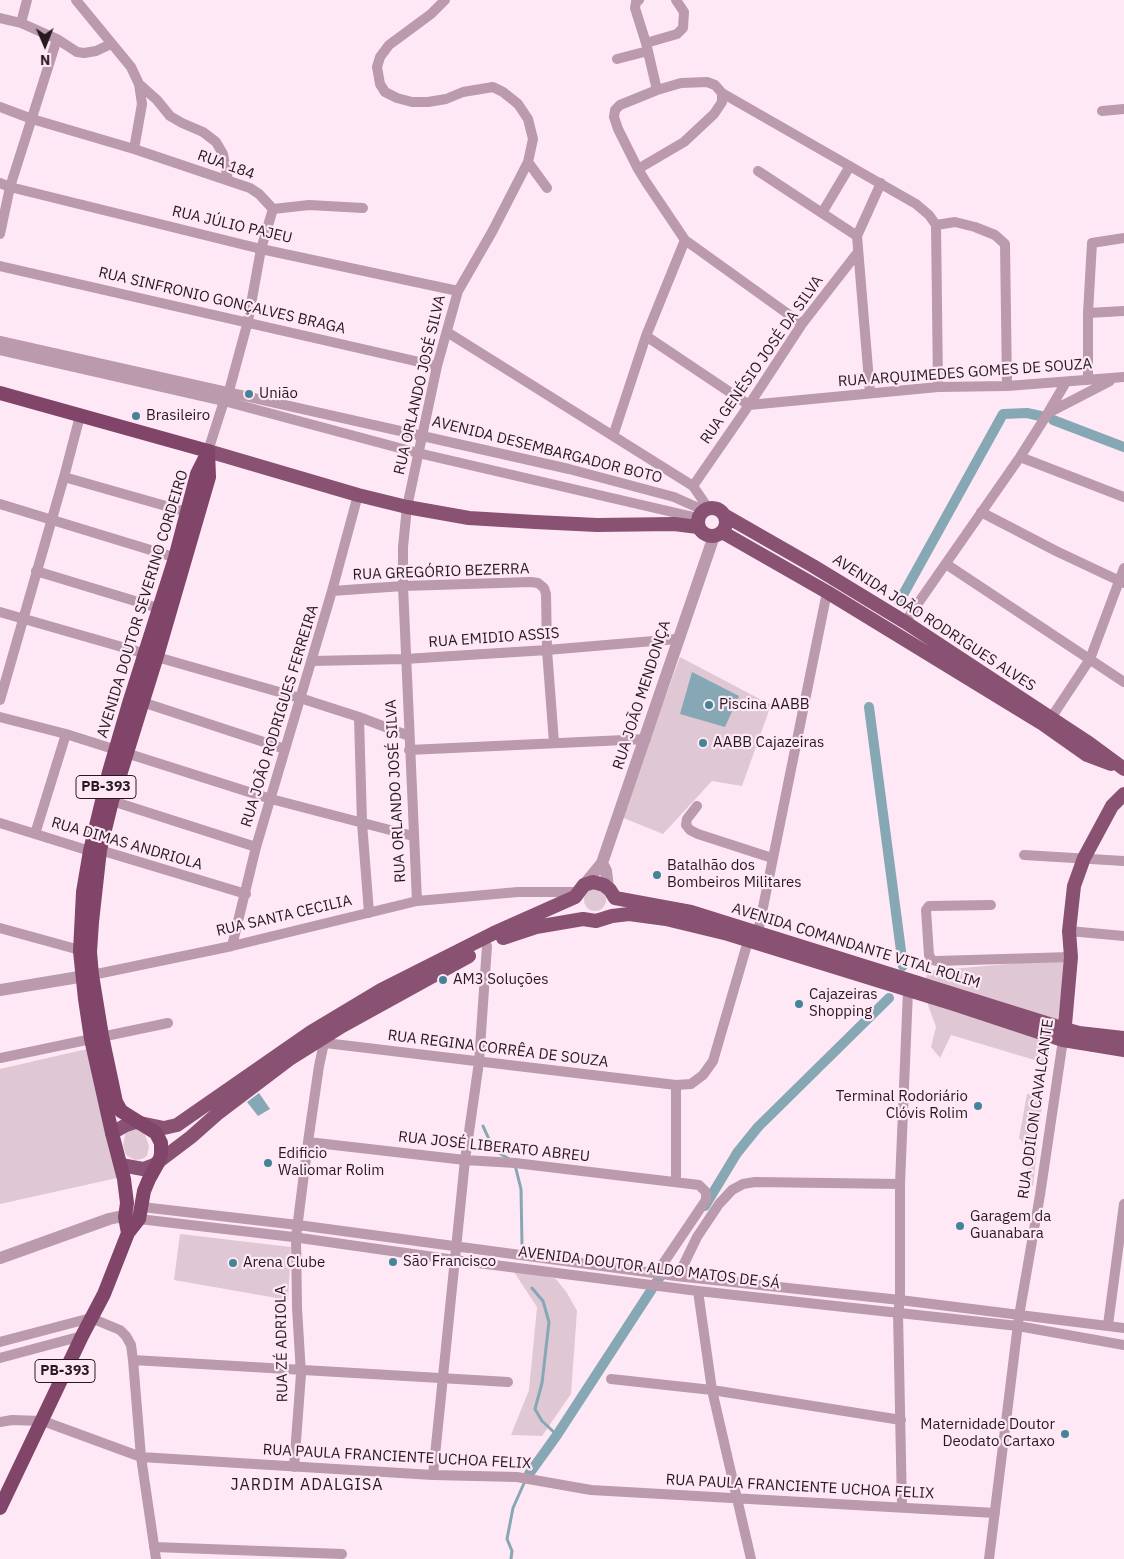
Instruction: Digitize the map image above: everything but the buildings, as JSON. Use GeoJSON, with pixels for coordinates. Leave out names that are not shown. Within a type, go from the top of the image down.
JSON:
{"type":"FeatureCollection","features":[{"type":"Feature","properties":{"kind":"highway"},"geometry":{"type":"LineString","coordinates":[[0,393],[208,451]]}},
{"type":"Feature","properties":{"kind":"highway","name":"AVENIDA DOUTOR SEVERINO CORDEIRO"},"geometry":{"type":"LineString","coordinates":[[112,1133],[96,1037],[85,951],[92,922],[95,851],[122,751],[179,559],[187,512],[197,474],[208,451]]}},
{"type":"Feature","properties":{"kind":"highway","name":"AVENIDA DOUTOR SEVERINO CORDEIRO"},"geometry":{"type":"LineString","coordinates":[[95,851],[112,801],[122,751],[142,702],[158,608],[179,559],[209,477],[208,451]]}},
{"type":"Feature","properties":{"kind":"highway","name":"AVENIDA DOUTOR SEVERINO CORDEIRO"},"geometry":{"type":"LineString","coordinates":[[96,1037],[116,1102],[121,1112],[141,1123]]}},
{"type":"Feature","properties":{"kind":"highway"},"geometry":{"type":"LineString","coordinates":[[141,1123],[153,1130],[159,1138],[161,1148],[160,1161]]}},
{"type":"Feature","properties":{"kind":"highway"},"geometry":{"type":"LineString","coordinates":[[112,1133],[121,1165],[127,1203],[125,1217],[128,1233]]}},
{"type":"Feature","properties":{"kind":"highway","name":"PB-393"},"geometry":{"type":"LineString","coordinates":[[0,1508],[104,1294],[128,1233],[141,1213],[144,1191],[149,1179],[160,1161]]}},
{"type":"Feature","properties":{"kind":"main road"},"geometry":{"type":"LineString","coordinates":[[208,451],[407,508],[469,518],[597,525],[674,524],[702,516],[717,508],[724,515],[726,524],[718,534],[704,534],[702,516]]}},
{"type":"Feature","properties":{"kind":"main road","name":"AVENIDA JOÃO RODRIGUES ALVES"},"geometry":{"type":"LineString","coordinates":[[724,515],[905,622],[1104,753],[1123,768]]}},
{"type":"Feature","properties":{"kind":"main road","name":"AVENIDA JOÃO RODRIGUES ALVES"},"geometry":{"type":"LineString","coordinates":[[718,534],[827,592],[1043,724],[1087,755],[1123,768]]}},
{"type":"Feature","properties":{"kind":"main road","name":"RUA ODILON CAVALCANTE"},"geometry":{"type":"LineString","coordinates":[[1064,1035],[1071,958],[1068,931],[1074,886],[1084,858],[1112,806],[1124,794]]}},
{"type":"Feature","properties":{"kind":"main road","name":"AVENIDA COMANDANTE VITAL ROLIM"},"geometry":{"type":"LineString","coordinates":[[579,891],[599,883],[611,893],[691,912],[753,937],[908,990],[1064,1035],[1124,1050]]}},
{"type":"Feature","properties":{"kind":"main road"},"geometry":{"type":"LineString","coordinates":[[112,1133],[130,1123],[141,1123],[164,1128],[177,1125],[311,1032],[381,990],[579,891],[578,911],[583,919]]}},
{"type":"Feature","properties":{"kind":"main road"},"geometry":{"type":"LineString","coordinates":[[611,893],[616,906],[612,916]]}},
{"type":"Feature","properties":{"kind":"main road","name":"AVENIDA COMANDANTE VITAL ROLIM"},"geometry":{"type":"LineString","coordinates":[[160,1161],[217,1114],[291,1058],[321,1042],[342,1026],[497,940],[536,927],[583,919],[596,921],[628,914],[666,919],[720,932],[753,937],[1064,1035],[1079,1033],[1124,1038]]}},
{"type":"Feature","properties":{"kind":"main road"},"geometry":{"type":"LineString","coordinates":[[121,1165],[143,1169],[160,1161]]}},
{"type":"Feature","properties":{"kind":"street"},"geometry":{"type":"LineString","coordinates":[[20,23],[26,0]]}},
{"type":"Feature","properties":{"kind":"street"},"geometry":{"type":"LineString","coordinates":[[76,0],[131,67],[139,84],[142,104],[134,149]]}},
{"type":"Feature","properties":{"kind":"street","name":"RUA ORLANDO JOSÉ SILVA"},"geometry":{"type":"LineString","coordinates":[[417,901],[402,586],[407,508],[437,366],[458,291],[492,232],[528,162],[533,139],[528,119],[518,104],[493,86],[463,92],[446,99],[412,102],[397,98],[386,92],[380,84],[377,67],[380,57],[389,45],[431,14],[445,0]]}},
{"type":"Feature","properties":{"kind":"street"},"geometry":{"type":"LineString","coordinates":[[617,59],[677,34],[683,28],[684,12],[676,0]]}},
{"type":"Feature","properties":{"kind":"street"},"geometry":{"type":"LineString","coordinates":[[637,4],[657,90]]}},
{"type":"Feature","properties":{"kind":"street"},"geometry":{"type":"LineString","coordinates":[[0,18],[20,23],[57,39],[77,52],[84,53],[111,44]]}},
{"type":"Feature","properties":{"kind":"street"},"geometry":{"type":"LineString","coordinates":[[0,234],[5,185],[32,119],[57,39]]}},
{"type":"Feature","properties":{"kind":"street"},"geometry":{"type":"LineString","coordinates":[[802,324],[685,240],[638,169],[614,117],[615,110],[620,105],[657,90],[682,83],[707,82],[715,84],[722,93],[916,204],[936,225],[938,387]]}},
{"type":"Feature","properties":{"kind":"street"},"geometry":{"type":"LineString","coordinates":[[139,84],[157,100],[170,116],[203,132],[216,142],[223,154],[228,180]]}},
{"type":"Feature","properties":{"kind":"street"},"geometry":{"type":"LineString","coordinates":[[638,169],[684,142],[714,114],[722,102],[722,93]]}},
{"type":"Feature","properties":{"kind":"street","name":"RUA 184"},"geometry":{"type":"LineString","coordinates":[[0,107],[32,119],[134,149],[250,188],[273,209]]}},
{"type":"Feature","properties":{"kind":"street"},"geometry":{"type":"LineString","coordinates":[[1102,111],[1124,109]]}},
{"type":"Feature","properties":{"kind":"street"},"geometry":{"type":"LineString","coordinates":[[528,162],[547,188]]}},
{"type":"Feature","properties":{"kind":"street"},"geometry":{"type":"LineString","coordinates":[[822,213],[850,166]]}},
{"type":"Feature","properties":{"kind":"street"},"geometry":{"type":"LineString","coordinates":[[758,171],[857,236]]}},
{"type":"Feature","properties":{"kind":"street"},"geometry":{"type":"LineString","coordinates":[[870,393],[857,236],[881,183]]}},
{"type":"Feature","properties":{"kind":"street","name":"RUA JÚLIO PAJEU"},"geometry":{"type":"LineString","coordinates":[[5,185],[261,248],[458,291]]}},
{"type":"Feature","properties":{"kind":"street"},"geometry":{"type":"LineString","coordinates":[[208,451],[229,391],[248,321],[261,248],[273,209],[309,205],[363,208]]}},
{"type":"Feature","properties":{"kind":"street"},"geometry":{"type":"LineString","coordinates":[[936,225],[955,222],[975,227],[995,235],[1005,244],[1007,386]]}},
{"type":"Feature","properties":{"kind":"street"},"geometry":{"type":"LineString","coordinates":[[1088,380],[1088,313],[1092,243],[1124,238]]}},
{"type":"Feature","properties":{"kind":"street"},"geometry":{"type":"LineString","coordinates":[[614,436],[646,336],[685,240]]}},
{"type":"Feature","properties":{"kind":"street","name":"RUA GENÉSIO JOSÉ DA SILVA"},"geometry":{"type":"LineString","coordinates":[[693,486],[802,324],[858,252]]}},
{"type":"Feature","properties":{"kind":"street","name":"RUA SINFRONIO GONÇALVES BRAGA"},"geometry":{"type":"LineString","coordinates":[[0,266],[248,321],[437,366]]}},
{"type":"Feature","properties":{"kind":"street"},"geometry":{"type":"LineString","coordinates":[[1088,313],[1124,311]]}},
{"type":"Feature","properties":{"kind":"street"},"geometry":{"type":"LineString","coordinates":[[447,332],[693,486],[702,516]]}},
{"type":"Feature","properties":{"kind":"street"},"geometry":{"type":"LineString","coordinates":[[646,336],[749,405]]}},
{"type":"Feature","properties":{"kind":"street","name":"AVENIDA DESEMBARGADOR BOTO"},"geometry":{"type":"LineString","coordinates":[[0,341],[229,391],[618,482],[674,497],[702,516]]}},
{"type":"Feature","properties":{"kind":"street","name":"AVENIDA DESEMBARGADOR BOTO"},"geometry":{"type":"LineString","coordinates":[[0,350],[224,402],[418,453],[702,516]]}},
{"type":"Feature","properties":{"kind":"street"},"geometry":{"type":"LineString","coordinates":[[1048,412],[1121,377]]}},
{"type":"Feature","properties":{"kind":"street","name":"RUA ARQUIMEDES GOMES DE SOUZA"},"geometry":{"type":"LineString","coordinates":[[749,405],[938,387],[1007,386],[1121,377]]}},
{"type":"Feature","properties":{"kind":"street"},"geometry":{"type":"LineString","coordinates":[[905,622],[1020,457],[1066,382]]}},
{"type":"Feature","properties":{"kind":"street"},"geometry":{"type":"LineString","coordinates":[[0,700],[80,416]]}},
{"type":"Feature","properties":{"kind":"street"},"geometry":{"type":"LineString","coordinates":[[1020,457],[1124,497]]}},
{"type":"Feature","properties":{"kind":"street"},"geometry":{"type":"LineString","coordinates":[[64,477],[187,512]]}},
{"type":"Feature","properties":{"kind":"street"},"geometry":{"type":"LineString","coordinates":[[614,498],[618,482]]}},
{"type":"Feature","properties":{"kind":"street","name":"RUA JOÃO RODRIGUES FERREIRA"},"geometry":{"type":"LineString","coordinates":[[232,946],[256,846],[312,661],[358,495]]}},
{"type":"Feature","properties":{"kind":"street"},"geometry":{"type":"LineString","coordinates":[[0,504],[179,559]]}},
{"type":"Feature","properties":{"kind":"street"},"geometry":{"type":"LineString","coordinates":[[981,512],[1056,551],[1122,582]]}},
{"type":"Feature","properties":{"kind":"street","name":"RUA JOÃO MENDONÇA"},"geometry":{"type":"LineString","coordinates":[[602,863],[646,738],[677,639],[718,534]]}},
{"type":"Feature","properties":{"kind":"street"},"geometry":{"type":"LineString","coordinates":[[946,564],[1124,682]]}},
{"type":"Feature","properties":{"kind":"street"},"geometry":{"type":"LineString","coordinates":[[1051,718],[1090,659],[1122,582],[1124,568]]}},
{"type":"Feature","properties":{"kind":"street"},"geometry":{"type":"LineString","coordinates":[[36,571],[158,608]]}},
{"type":"Feature","properties":{"kind":"street","name":"RUA GREGÓRIO BEZERRA"},"geometry":{"type":"LineString","coordinates":[[332,591],[402,586],[538,583],[544,588],[546,594],[547,650],[554,743]]}},
{"type":"Feature","properties":{"kind":"street"},"geometry":{"type":"LineString","coordinates":[[676,1182],[676,1085],[691,1084],[703,1075],[712,1061],[753,937],[772,858],[827,592]]}},
{"type":"Feature","properties":{"kind":"street"},"geometry":{"type":"LineString","coordinates":[[0,612],[300,698],[359,717],[408,736]]}},
{"type":"Feature","properties":{"kind":"street","name":"RUA EMIDIO ASSIS"},"geometry":{"type":"LineString","coordinates":[[312,661],[405,659],[677,639]]}},
{"type":"Feature","properties":{"kind":"street"},"geometry":{"type":"LineString","coordinates":[[142,702],[285,749]]}},
{"type":"Feature","properties":{"kind":"street"},"geometry":{"type":"LineString","coordinates":[[0,717],[66,734],[271,799],[413,836]]}},
{"type":"Feature","properties":{"kind":"street"},"geometry":{"type":"LineString","coordinates":[[359,717],[362,823],[369,913]]}},
{"type":"Feature","properties":{"kind":"street"},"geometry":{"type":"LineString","coordinates":[[35,834],[66,734]]}},
{"type":"Feature","properties":{"kind":"street"},"geometry":{"type":"LineString","coordinates":[[409,750],[646,738]]}},
{"type":"Feature","properties":{"kind":"street"},"geometry":{"type":"LineString","coordinates":[[112,801],[256,846]]}},
{"type":"Feature","properties":{"kind":"street"},"geometry":{"type":"LineString","coordinates":[[697,806],[687,819],[686,826],[690,830],[772,858]]}},
{"type":"Feature","properties":{"kind":"street","name":"RUA DIMAS ANDRIOLA"},"geometry":{"type":"LineString","coordinates":[[0,823],[246,894]]}},
{"type":"Feature","properties":{"kind":"street"},"geometry":{"type":"LineString","coordinates":[[1024,855],[1124,861]]}},
{"type":"Feature","properties":{"kind":"street"},"geometry":{"type":"LineString","coordinates":[[579,891],[602,863],[606,871],[611,893]]}},
{"type":"Feature","properties":{"kind":"street","name":"RUA SANTA CECILIA"},"geometry":{"type":"LineString","coordinates":[[0,990],[87,976],[232,946],[417,901],[518,892],[579,891]]}},
{"type":"Feature","properties":{"kind":"street"},"geometry":{"type":"LineString","coordinates":[[992,905],[929,906],[926,910],[929,955],[932,960],[1071,958]]}},
{"type":"Feature","properties":{"kind":"street"},"geometry":{"type":"LineString","coordinates":[[0,928],[85,951]]}},
{"type":"Feature","properties":{"kind":"street"},"geometry":{"type":"LineString","coordinates":[[1068,931],[1124,936]]}},
{"type":"Feature","properties":{"kind":"street"},"geometry":{"type":"LineString","coordinates":[[433,1475],[465,1160],[480,1062],[488,946]]}},
{"type":"Feature","properties":{"kind":"street"},"geometry":{"type":"LineString","coordinates":[[902,1507],[898,1313],[900,1300],[900,1184],[908,990]]}},
{"type":"Feature","properties":{"kind":"street"},"geometry":{"type":"LineString","coordinates":[[0,1058],[168,1023]]}},
{"type":"Feature","properties":{"kind":"street","name":"RUA ODILON CAVALCANTE"},"geometry":{"type":"LineString","coordinates":[[989,1559],[1018,1321],[1040,1195],[1064,1035]]}},
{"type":"Feature","properties":{"kind":"street","name":"RUA REGINA CORRÊA DE SOUZA"},"geometry":{"type":"LineString","coordinates":[[321,1042],[676,1085]]}},
{"type":"Feature","properties":{"kind":"street","name":"RUA ZÉ ADRIOLA"},"geometry":{"type":"LineString","coordinates":[[294,1467],[300,1369],[296,1237],[321,1042]]}},
{"type":"Feature","properties":{"kind":"street","name":"RUA JOSÉ LIBERATO ABREU"},"geometry":{"type":"LineString","coordinates":[[308,1142],[465,1160],[515,1163],[699,1186],[706,1192],[706,1200],[658,1274]]}},
{"type":"Feature","properties":{"kind":"street"},"geometry":{"type":"LineString","coordinates":[[680,1277],[683,1266],[697,1237],[719,1204],[732,1190],[743,1184],[755,1182],[900,1184]]}},
{"type":"Feature","properties":{"kind":"street"},"geometry":{"type":"LineString","coordinates":[[1108,1326],[1123,1231],[1124,1204]]}},
{"type":"Feature","properties":{"kind":"street"},"geometry":{"type":"LineString","coordinates":[[0,1258],[109,1219],[141,1213]]}},
{"type":"Feature","properties":{"kind":"street","name":"AVENIDA DOUTOR ALDO MATOS DE SÁ"},"geometry":{"type":"LineString","coordinates":[[141,1213],[298,1225],[680,1277],[900,1300],[1018,1321],[1082,1338],[1124,1345]]}},
{"type":"Feature","properties":{"kind":"street","name":"AVENIDA DOUTOR ALDO MATOS DE SÁ"},"geometry":{"type":"LineString","coordinates":[[141,1213],[455,1260],[698,1291],[898,1313],[1018,1321],[1083,1323],[1124,1328]]}},
{"type":"Feature","properties":{"kind":"street"},"geometry":{"type":"LineString","coordinates":[[698,1291],[712,1390],[751,1559]]}},
{"type":"Feature","properties":{"kind":"street"},"geometry":{"type":"LineString","coordinates":[[0,1342],[91,1318],[120,1330],[126,1336],[131,1345],[141,1458],[156,1559]]}},
{"type":"Feature","properties":{"kind":"street"},"geometry":{"type":"LineString","coordinates":[[1082,1338],[1083,1323]]}},
{"type":"Feature","properties":{"kind":"street"},"geometry":{"type":"LineString","coordinates":[[0,1358],[82,1336]]}},
{"type":"Feature","properties":{"kind":"street"},"geometry":{"type":"LineString","coordinates":[[133,1360],[508,1382]]}},
{"type":"Feature","properties":{"kind":"street"},"geometry":{"type":"LineString","coordinates":[[612,1379],[712,1390],[901,1420]]}},
{"type":"Feature","properties":{"kind":"street","name":"RUA PAULA FRANCIENTE UCHOA FELIX"},"geometry":{"type":"LineString","coordinates":[[0,1422],[12,1420],[43,1421],[141,1458],[433,1475],[517,1477],[591,1490],[995,1513]]}},
{"type":"Feature","properties":{"kind":"street"},"geometry":{"type":"LineString","coordinates":[[154,1547],[342,1554]]}},
{"type":"Feature","properties":{"kind":"shaded area","name":"AABB Cajazeiras"},"geometry":{"type":"Polygon","coordinates":[[[680,657],[771,705],[742,786],[712,781],[663,834],[621,817],[680,657]]]}},
{"type":"Feature","properties":{"kind":"shaded area"},"geometry":{"type":"Polygon","coordinates":[[[595,889],[603,892],[606,900],[603,908],[595,911],[587,908],[584,900],[587,892],[595,889]]]}},
{"type":"Feature","properties":{"kind":"shaded area"},"geometry":{"type":"Polygon","coordinates":[[[1065,959],[1058,1020],[926,978],[928,971],[1065,959]]]}},
{"type":"Feature","properties":{"kind":"shaded area"},"geometry":{"type":"Polygon","coordinates":[[[927,1002],[1050,1039],[1048,1064],[951,1035],[940,1058],[931,1047],[936,1027],[927,1002]]]}},
{"type":"Feature","properties":{"kind":"shaded area"},"geometry":{"type":"Polygon","coordinates":[[[91,1048],[117,1178],[0,1204],[0,1069],[91,1048]]]}},
{"type":"Feature","properties":{"kind":"shaded area"},"geometry":{"type":"Polygon","coordinates":[[[1027,1094],[1043,1096],[1033,1186],[1025,1184],[1029,1163],[1028,1152],[1019,1138],[1027,1094]]]}},
{"type":"Feature","properties":{"kind":"shaded area"},"geometry":{"type":"Polygon","coordinates":[[[135,1128],[144,1132],[149,1146],[147,1156],[135,1160],[126,1155],[123,1145],[126,1130],[135,1128]]]}},
{"type":"Feature","properties":{"kind":"shaded area","name":"Arena Clube"},"geometry":{"type":"Polygon","coordinates":[[[180,1234],[291,1247],[288,1300],[174,1280],[180,1234]]]}},
{"type":"Feature","properties":{"kind":"shaded area"},"geometry":{"type":"Polygon","coordinates":[[[510,1266],[556,1279],[567,1293],[577,1311],[571,1394],[542,1436],[511,1435],[529,1390],[537,1307],[510,1266]]]}},
{"type":"Feature","properties":{"kind":"water","name":"Piscina AABB"},"geometry":{"type":"Polygon","coordinates":[[[692,672],[739,696],[725,727],[680,714],[692,672]]]}},
{"type":"Feature","properties":{"kind":"water"},"geometry":{"type":"Polygon","coordinates":[[[259,1093],[270,1109],[258,1116],[247,1102],[259,1093]]]}},
{"type":"Feature","properties":{"kind":"waterway"},"geometry":{"type":"LineString","coordinates":[[899,602],[1003,414],[1027,413],[1045,417]]}},
{"type":"Feature","properties":{"kind":"waterway"},"geometry":{"type":"LineString","coordinates":[[1053,420],[1124,447]]}},
{"type":"Feature","properties":{"kind":"waterway"},"geometry":{"type":"LineString","coordinates":[[869,707],[903,966]]}},
{"type":"Feature","properties":{"kind":"waterway"},"geometry":{"type":"LineString","coordinates":[[705,1206],[737,1153],[758,1127],[889,998]]}},
{"type":"Feature","properties":{"kind":"waterway"},"geometry":{"type":"LineString","coordinates":[[483,1126],[494,1150],[509,1159]]}},
{"type":"Feature","properties":{"kind":"waterway"},"geometry":{"type":"LineString","coordinates":[[515,1165],[521,1189],[522,1244]]}},
{"type":"Feature","properties":{"kind":"waterway"},"geometry":{"type":"LineString","coordinates":[[529,1474],[557,1435],[665,1269]]}},
{"type":"Feature","properties":{"kind":"waterway"},"geometry":{"type":"LineString","coordinates":[[532,1288],[543,1301],[549,1322],[542,1383],[535,1409],[542,1421],[557,1435]]}},
{"type":"Feature","properties":{"kind":"waterway"},"geometry":{"type":"LineString","coordinates":[[511,1559],[512,1551],[507,1539],[513,1508],[525,1481]]}},
{"type":"Feature","properties":{"kind":"place","name":"União"},"geometry":{"type":"Point","coordinates":[249,394]}},
{"type":"Feature","properties":{"kind":"place","name":"Brasileiro"},"geometry":{"type":"Point","coordinates":[136,416]}},
{"type":"Feature","properties":{"kind":"place","name":"Piscina AABB"},"geometry":{"type":"Point","coordinates":[709,705]}},
{"type":"Feature","properties":{"kind":"place","name":"AABB Cajazeiras"},"geometry":{"type":"Point","coordinates":[703,743]}},
{"type":"Feature","properties":{"kind":"place","name":"Batalhão dos Bombeiros Militares"},"geometry":{"type":"Point","coordinates":[657,875]}},
{"type":"Feature","properties":{"kind":"place","name":"AM3 Soluções"},"geometry":{"type":"Point","coordinates":[443,980]}},
{"type":"Feature","properties":{"kind":"place","name":"Cajazeiras Shopping"},"geometry":{"type":"Point","coordinates":[799,1004]}},
{"type":"Feature","properties":{"kind":"place","name":"Terminal Rodoriário Clóvis Rolim"},"geometry":{"type":"Point","coordinates":[978,1106]}},
{"type":"Feature","properties":{"kind":"place","name":"Edificio Waliomar Rolim"},"geometry":{"type":"Point","coordinates":[268,1163]}},
{"type":"Feature","properties":{"kind":"place","name":"Garagem da Guanabara"},"geometry":{"type":"Point","coordinates":[960,1226]}},
{"type":"Feature","properties":{"kind":"place","name":"São Francisco"},"geometry":{"type":"Point","coordinates":[393,1262]}},
{"type":"Feature","properties":{"kind":"place","name":"Arena Clube"},"geometry":{"type":"Point","coordinates":[233,1263]}},
{"type":"Feature","properties":{"kind":"place","name":"Maternidade Doutor Deodato Cartaxo"},"geometry":{"type":"Point","coordinates":[1065,1434]}},
{"type":"Feature","properties":{"kind":"district","name":"JARDIM ADALGISA"},"geometry":{"type":"Point","coordinates":[307,1485]}}]}
